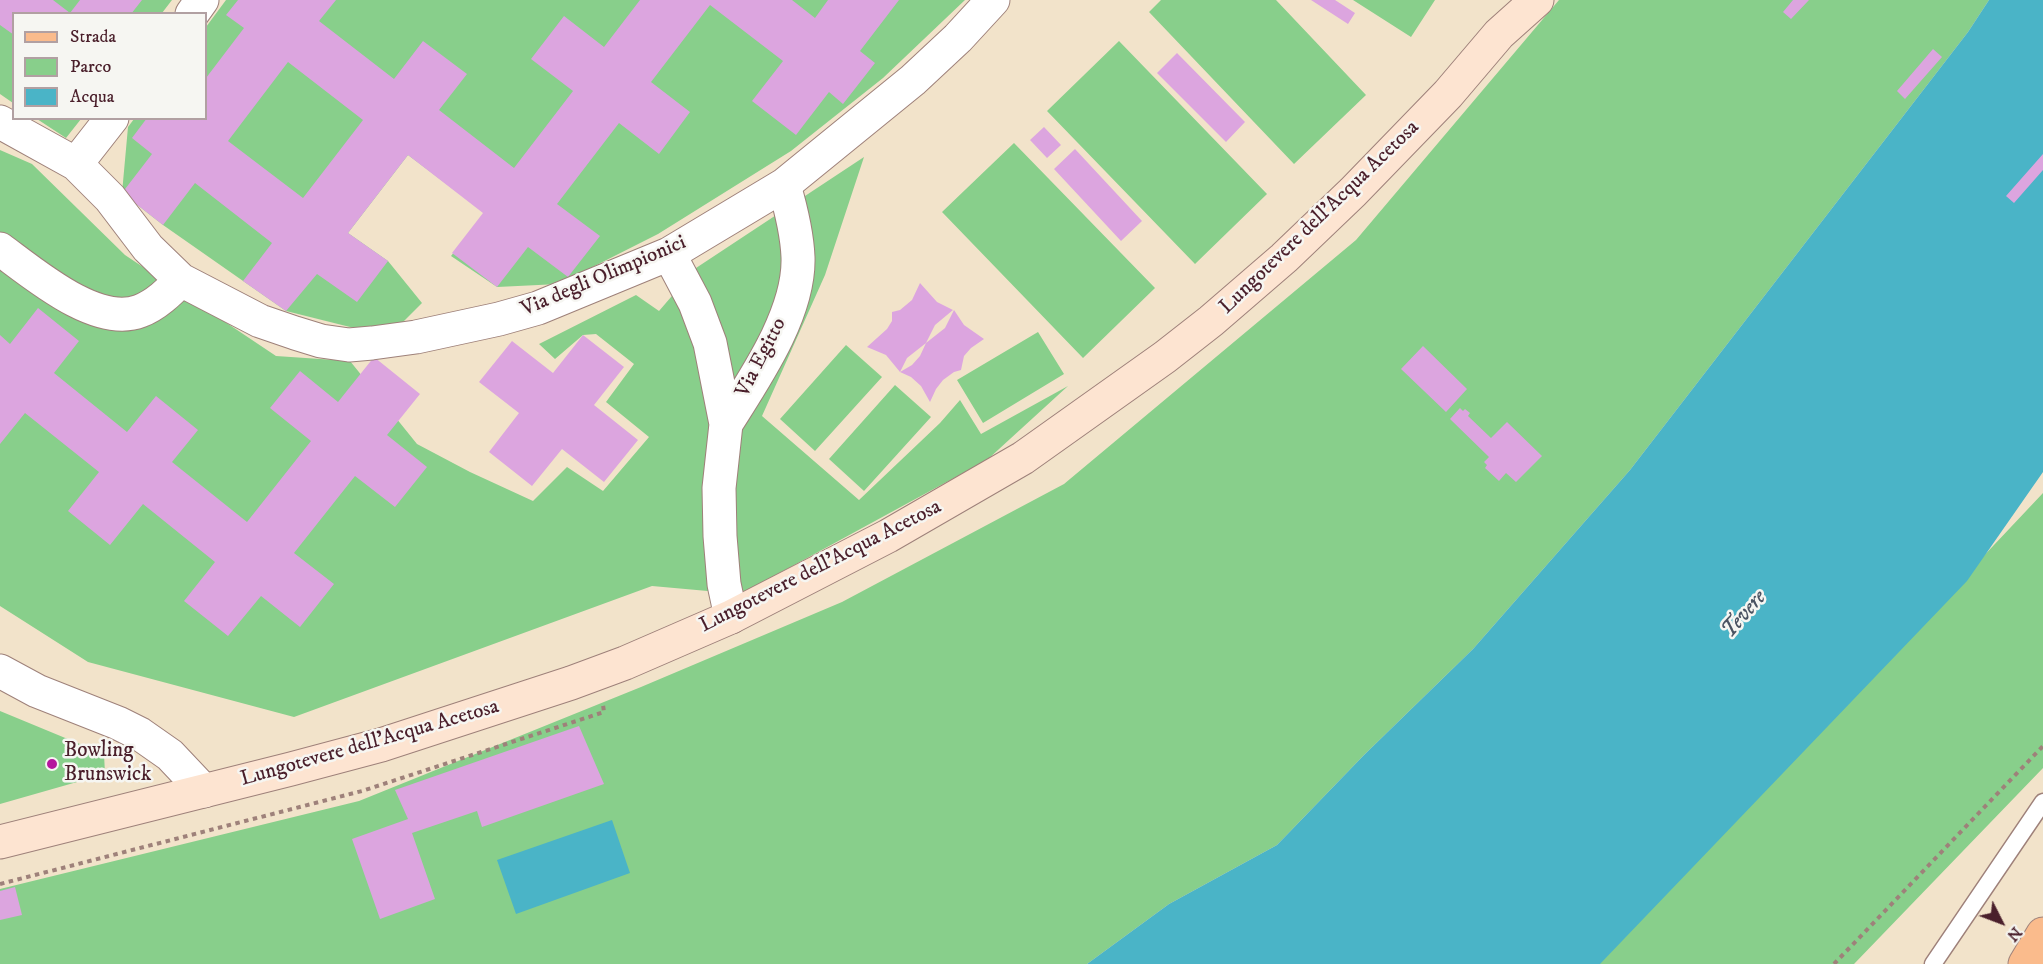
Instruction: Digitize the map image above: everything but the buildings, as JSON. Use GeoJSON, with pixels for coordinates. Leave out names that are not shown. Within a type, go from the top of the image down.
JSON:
{"type":"FeatureCollection","features":[{"type":"Feature","properties":{"kind":"main road","name":"Lungotevere dell'Acqua Acetosa"},"geometry":{"type":"LineString","coordinates":[[1499,34],[1520,0]]}},
{"type":"Feature","properties":{"kind":"main road","name":"Lungotevere dell'Acqua Acetosa"},"geometry":{"type":"LineString","coordinates":[[0,842],[381,745],[625,663],[730,617],[888,536],[1023,458],[1165,357],[1211,321],[1277,265],[1337,208],[1448,94],[1499,34],[1537,0]]}},
{"type":"Feature","properties":{"kind":"main road"},"geometry":{"type":"LineString","coordinates":[[2025,964],[2043,934]]}},
{"type":"Feature","properties":{"kind":"street","name":"Via degli Olimpionici"},"geometry":{"type":"LineString","coordinates":[[0,122],[76,164],[110,198],[148,248],[181,280],[260,321],[321,341],[350,345],[416,337],[509,316],[565,298],[669,254],[784,185],[907,86],[935,61],[993,0]]}},
{"type":"Feature","properties":{"kind":"street"},"geometry":{"type":"LineString","coordinates":[[76,164],[110,120]]}},
{"type":"Feature","properties":{"kind":"street","name":"Via Egitto"},"geometry":{"type":"LineString","coordinates":[[726,424],[757,376],[776,339],[796,278],[798,258],[794,221],[784,185]]}},
{"type":"Feature","properties":{"kind":"street"},"geometry":{"type":"LineString","coordinates":[[0,249],[78,302],[109,313],[132,313],[146,308],[181,280]]}},
{"type":"Feature","properties":{"kind":"street","name":"Via Egitto"},"geometry":{"type":"LineString","coordinates":[[669,254],[695,303],[710,343],[726,424],[719,488],[724,584],[730,617]]}},
{"type":"Feature","properties":{"kind":"street"},"geometry":{"type":"LineString","coordinates":[[0,672],[37,691],[140,734],[170,755],[204,791]]}},
{"type":"Feature","properties":{"kind":"lane"},"geometry":{"type":"LineString","coordinates":[[1933,964],[2043,802]]}},
{"type":"Feature","properties":{"kind":"path"},"geometry":{"type":"LineString","coordinates":[[0,884],[362,791],[604,712],[602,702]]}},
{"type":"Feature","properties":{"kind":"path"},"geometry":{"type":"LineString","coordinates":[[1834,964],[2043,746]]}},
{"type":"Feature","properties":{"kind":"green space"},"geometry":{"type":"Polygon","coordinates":[[[0,0],[172,0],[163,12],[12,12],[12,102],[0,94],[0,0]]]}},
{"type":"Feature","properties":{"kind":"green space"},"geometry":{"type":"Polygon","coordinates":[[[226,0],[965,0],[883,78],[791,151],[658,234],[559,284],[497,287],[451,256],[485,213],[408,155],[348,233],[388,261],[422,303],[397,328],[362,330],[286,311],[163,225],[122,193],[128,127],[133,120],[207,120],[207,26],[226,0]]]}},
{"type":"Feature","properties":{"kind":"green space"},"geometry":{"type":"Polygon","coordinates":[[[1161,0],[1276,0],[1366,95],[1294,164],[1149,12],[1161,0]]]}},
{"type":"Feature","properties":{"kind":"green space"},"geometry":{"type":"Polygon","coordinates":[[[1353,0],[1435,0],[1411,37],[1353,0]]]}},
{"type":"Feature","properties":{"kind":"green space"},"geometry":{"type":"Polygon","coordinates":[[[1559,0],[1989,0],[1968,32],[1630,470],[1473,649],[1364,755],[1277,845],[1169,904],[1087,964],[0,964],[0,889],[359,801],[641,687],[842,602],[1064,484],[1356,240],[1559,0]]]}},
{"type":"Feature","properties":{"kind":"green space"},"geometry":{"type":"Polygon","coordinates":[[[1119,41],[1267,194],[1195,264],[1047,111],[1119,41]]]}},
{"type":"Feature","properties":{"kind":"green space"},"geometry":{"type":"Polygon","coordinates":[[[39,120],[80,120],[66,138],[39,120]]]}},
{"type":"Feature","properties":{"kind":"green space"},"geometry":{"type":"Polygon","coordinates":[[[1014,143],[1155,288],[1083,358],[942,212],[1014,143]]]}},
{"type":"Feature","properties":{"kind":"green space"},"geometry":{"type":"Polygon","coordinates":[[[0,150],[32,164],[125,255],[276,356],[350,361],[417,444],[533,501],[567,467],[603,491],[649,437],[606,402],[634,364],[596,334],[583,335],[555,359],[539,344],[636,295],[659,311],[696,268],[864,157],[825,275],[762,416],[859,500],[940,423],[960,400],[981,434],[1068,386],[987,460],[741,594],[652,586],[294,717],[88,662],[0,606],[0,150]]]}},
{"type":"Feature","properties":{"kind":"green space"},"geometry":{"type":"Polygon","coordinates":[[[1038,332],[1064,374],[983,423],[957,380],[1038,332]]]}},
{"type":"Feature","properties":{"kind":"green space"},"geometry":{"type":"Polygon","coordinates":[[[846,345],[882,377],[815,451],[780,419],[846,345]]]}},
{"type":"Feature","properties":{"kind":"green space"},"geometry":{"type":"Polygon","coordinates":[[[895,385],[931,417],[864,491],[829,459],[895,385]]]}},
{"type":"Feature","properties":{"kind":"green space"},"geometry":{"type":"Polygon","coordinates":[[[2043,493],[2043,768],[1854,964],[1599,964],[2043,493]]]}},
{"type":"Feature","properties":{"kind":"green space","name":"Bowling Brunswick"},"geometry":{"type":"Polygon","coordinates":[[[0,711],[104,754],[105,774],[0,804],[0,711]]]}},
{"type":"Feature","properties":{"kind":"water","name":"Tevere"},"geometry":{"type":"Polygon","coordinates":[[[1989,0],[2043,0],[2043,472],[1967,581],[1600,964],[1087,964],[1169,904],[1277,845],[1364,755],[1473,649],[1630,470],[1968,32],[1989,0]]]}},
{"type":"Feature","properties":{"kind":"water"},"geometry":{"type":"Polygon","coordinates":[[[612,820],[630,873],[516,914],[497,860],[612,820]]]}},
{"type":"Feature","properties":{"kind":"place","name":"Bowling Brunswick"},"geometry":{"type":"Point","coordinates":[52,764]}}]}
